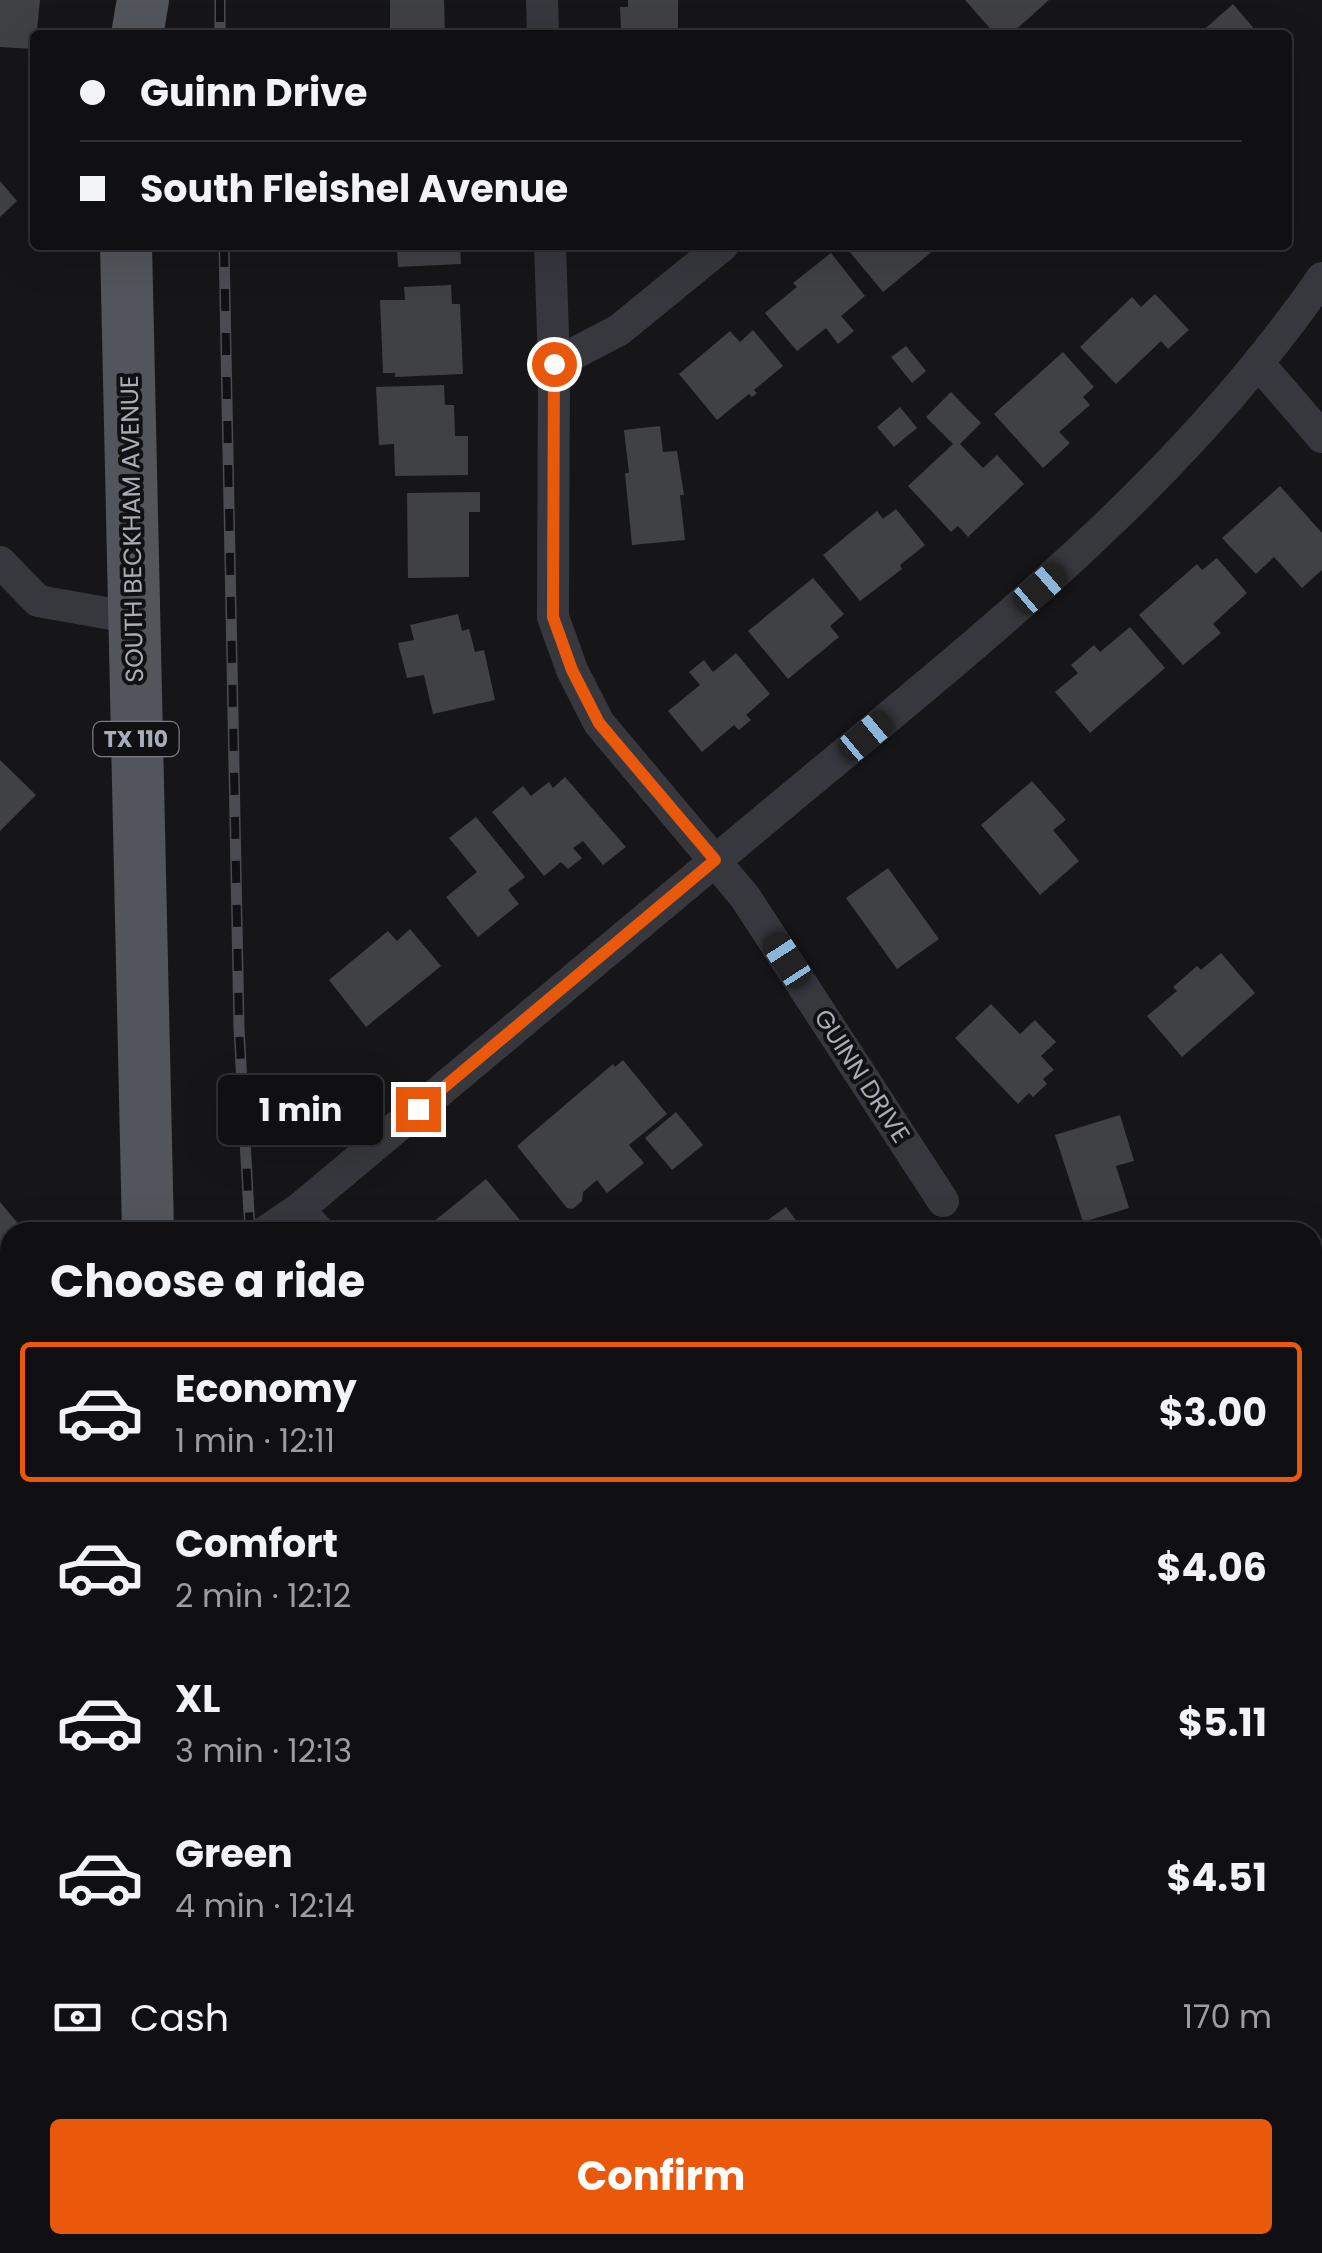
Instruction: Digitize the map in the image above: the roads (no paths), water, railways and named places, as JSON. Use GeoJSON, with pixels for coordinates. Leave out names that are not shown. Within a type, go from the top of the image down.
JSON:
{"type":"FeatureCollection","features":[{"type":"Feature","properties":{"kind":"main road"},"geometry":{"type":"LineString","coordinates":[[138,30],[143,0]]}},
{"type":"Feature","properties":{"kind":"main road","name":"SOUTH BECKHAM AVENUE"},"geometry":{"type":"LineString","coordinates":[[126,250],[148,1222]]}},
{"type":"Feature","properties":{"kind":"street"},"geometry":{"type":"LineString","coordinates":[[542,0],[543,30]]}},
{"type":"Feature","properties":{"kind":"street","name":"GUINN DRIVE"},"geometry":{"type":"LineString","coordinates":[[550,250],[553,617],[572,670],[599,723],[715,860],[767,930],[943,1201]]}},
{"type":"Feature","properties":{"kind":"street"},"geometry":{"type":"LineString","coordinates":[[554,364],[619,330],[718,250]]}},
{"type":"Feature","properties":{"kind":"street"},"geometry":{"type":"LineString","coordinates":[[309,1221],[715,860],[1068,564],[1190,442],[1258,364],[1322,278]]}},
{"type":"Feature","properties":{"kind":"street"},"geometry":{"type":"LineString","coordinates":[[1258,364],[1322,437]]}},
{"type":"Feature","properties":{"kind":"street"},"geometry":{"type":"LineString","coordinates":[[0,562],[38,601],[134,618]]}},
{"type":"Feature","properties":{"kind":"railway"},"geometry":{"type":"LineString","coordinates":[[220,0],[220,30]]}},
{"type":"Feature","properties":{"kind":"railway"},"geometry":{"type":"LineString","coordinates":[[224,250],[239,1028],[249,1222]]}}]}
